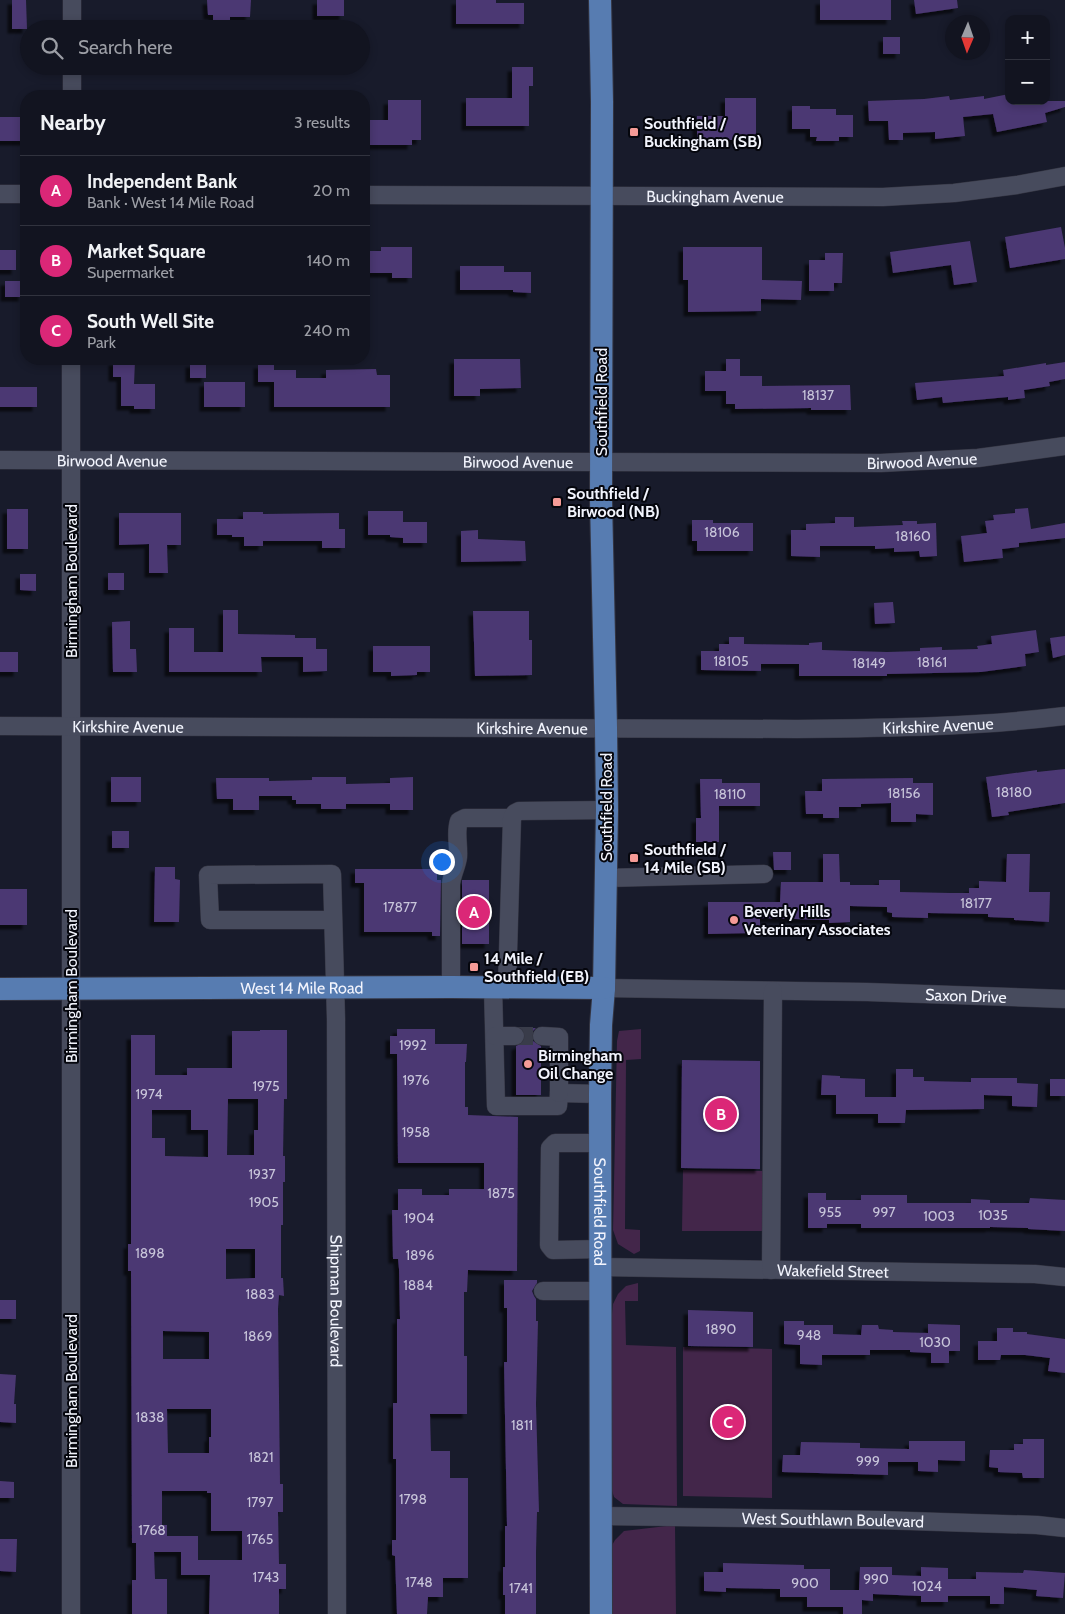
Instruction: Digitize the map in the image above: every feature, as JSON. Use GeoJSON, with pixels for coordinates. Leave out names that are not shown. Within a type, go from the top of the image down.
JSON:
{"type":"FeatureCollection","features":[{"type":"Feature","properties":{"kind":"main road","name":"Southfield Road"},"geometry":{"type":"LineString","coordinates":[[600,0],[603,607],[606,728],[606,878],[600,1094],[602,1614]]}},
{"type":"Feature","properties":{"kind":"main road","name":"West 14 Mile Road"},"geometry":{"type":"LineString","coordinates":[[0,989],[604,988]]}},
{"type":"Feature","properties":{"kind":"street"},"geometry":{"type":"LineString","coordinates":[[72,0],[72,20]]}},
{"type":"Feature","properties":{"kind":"street"},"geometry":{"type":"LineString","coordinates":[[72,75],[72,90]]}},
{"type":"Feature","properties":{"kind":"street","name":"Buckingham Avenue"},"geometry":{"type":"LineString","coordinates":[[370,195],[883,197],[954,193],[1017,185],[1065,176]]}},
{"type":"Feature","properties":{"kind":"street"},"geometry":{"type":"LineString","coordinates":[[0,194],[20,194]]}},
{"type":"Feature","properties":{"kind":"street","name":"Birmingham Boulevard"},"geometry":{"type":"LineString","coordinates":[[71,365],[71,1614]]}},
{"type":"Feature","properties":{"kind":"street","name":"Birwood Avenue"},"geometry":{"type":"LineString","coordinates":[[0,460],[890,463],[978,458],[1065,446]]}},
{"type":"Feature","properties":{"kind":"street","name":"Kirkshire Avenue"},"geometry":{"type":"LineString","coordinates":[[0,726],[919,728],[1065,716]]}},
{"type":"Feature","properties":{"kind":"street"},"geometry":{"type":"LineString","coordinates":[[542,1036],[559,1037],[558,1106],[496,1106],[495,1036],[512,818],[515,813],[519,812],[606,810]]}},
{"type":"Feature","properties":{"kind":"street"},"geometry":{"type":"LineString","coordinates":[[451,987],[451,884],[458,859],[457,826],[459,821],[465,818],[512,818]]}},
{"type":"Feature","properties":{"kind":"street","name":"Shipman Boulevard"},"geometry":{"type":"LineString","coordinates":[[333,920],[210,920],[208,875],[332,874],[335,987],[337,1614]]}},
{"type":"Feature","properties":{"kind":"street"},"geometry":{"type":"LineString","coordinates":[[606,878],[764,874]]}},
{"type":"Feature","properties":{"kind":"street"},"geometry":{"type":"LineString","coordinates":[[604,988],[773,991],[771,1270]]}},
{"type":"Feature","properties":{"kind":"street","name":"Saxon Drive"},"geometry":{"type":"LineString","coordinates":[[773,991],[867,992],[1065,1000]]}},
{"type":"Feature","properties":{"kind":"street"},"geometry":{"type":"LineString","coordinates":[[495,1036],[515,1036]]}},
{"type":"Feature","properties":{"kind":"street"},"geometry":{"type":"LineString","coordinates":[[559,1093],[600,1094]]}},
{"type":"Feature","properties":{"kind":"street","name":"Wakefield Street"},"geometry":{"type":"LineString","coordinates":[[601,1144],[555,1143],[550,1148],[550,1245],[553,1250],[601,1258],[771,1270],[1035,1274],[1065,1277]]}},
{"type":"Feature","properties":{"kind":"street"},"geometry":{"type":"LineString","coordinates":[[543,1291],[601,1292]]}},
{"type":"Feature","properties":{"kind":"street","name":"West Southlawn Boulevard"},"geometry":{"type":"LineString","coordinates":[[601,1516],[879,1520],[1036,1525],[1065,1528]]}},
{"type":"Feature","properties":{"kind":"shaded area"},"geometry":{"type":"Polygon","coordinates":[[[641,1029],[641,1059],[626,1060],[625,1229],[640,1230],[640,1251],[634,1254],[618,1244],[613,1230],[617,1041],[619,1031],[641,1029]]]}},
{"type":"Feature","properties":{"kind":"shaded area"},"geometry":{"type":"Polygon","coordinates":[[[683,1170],[763,1171],[763,1231],[682,1231],[683,1170]]]}},
{"type":"Feature","properties":{"kind":"shaded area"},"geometry":{"type":"Polygon","coordinates":[[[638,1283],[638,1301],[625,1301],[626,1345],[676,1347],[677,1506],[623,1504],[614,1497],[610,1484],[609,1343],[613,1304],[618,1294],[626,1286],[638,1283]]]}},
{"type":"Feature","properties":{"kind":"shaded area"},"geometry":{"type":"Polygon","coordinates":[[[683,1347],[772,1349],[772,1498],[683,1496],[683,1347]]]}},
{"type":"Feature","properties":{"kind":"shaded area"},"geometry":{"type":"Polygon","coordinates":[[[675,1525],[676,1614],[611,1614],[610,1549],[615,1540],[624,1531],[675,1525]]]}},
{"type":"Feature","properties":{"kind":"building"},"geometry":{"type":"Polygon","coordinates":[[[12,0],[26,0],[27,20],[20,20],[20,29],[12,29],[12,0]]]}},
{"type":"Feature","properties":{"kind":"building"},"geometry":{"type":"Polygon","coordinates":[[[207,0],[251,0],[250,17],[230,17],[230,20],[213,20],[213,15],[208,15],[207,0]]]}},
{"type":"Feature","properties":{"kind":"building"},"geometry":{"type":"Polygon","coordinates":[[[317,0],[344,0],[344,16],[317,16],[317,0]]]}},
{"type":"Feature","properties":{"kind":"building"},"geometry":{"type":"Polygon","coordinates":[[[456,0],[496,0],[496,3],[524,3],[524,24],[456,24],[456,0]]]}},
{"type":"Feature","properties":{"kind":"building"},"geometry":{"type":"Polygon","coordinates":[[[820,0],[891,0],[891,20],[820,20],[820,0]]]}},
{"type":"Feature","properties":{"kind":"building"},"geometry":{"type":"Polygon","coordinates":[[[914,0],[957,0],[958,8],[916,14],[914,0]]]}},
{"type":"Feature","properties":{"kind":"building"},"geometry":{"type":"Polygon","coordinates":[[[883,37],[900,37],[900,54],[883,54],[883,37]]]}},
{"type":"Feature","properties":{"kind":"building"},"geometry":{"type":"Polygon","coordinates":[[[512,67],[533,67],[533,86],[529,86],[529,126],[466,126],[466,98],[512,98],[512,67]]]}},
{"type":"Feature","properties":{"kind":"building"},"geometry":{"type":"Polygon","coordinates":[[[1005,95],[1005,105],[1050,105],[1050,101],[1065,101],[1065,107],[1045,113],[1047,122],[997,132],[993,114],[963,117],[965,136],[935,139],[935,132],[903,133],[903,140],[889,140],[888,121],[869,121],[868,101],[949,96],[950,100],[984,96],[984,99],[1005,95]]]}},
{"type":"Feature","properties":{"kind":"building"},"geometry":{"type":"Polygon","coordinates":[[[725,98],[756,98],[756,136],[743,136],[743,140],[697,140],[697,116],[725,116],[725,98]]]}},
{"type":"Feature","properties":{"kind":"building"},"geometry":{"type":"Polygon","coordinates":[[[388,100],[421,100],[421,140],[412,140],[412,145],[370,145],[370,120],[388,120],[388,100]]]}},
{"type":"Feature","properties":{"kind":"building"},"geometry":{"type":"Polygon","coordinates":[[[792,106],[810,106],[810,109],[836,109],[836,115],[853,115],[853,137],[839,137],[839,141],[816,141],[817,137],[810,137],[810,129],[792,129],[792,106]]]}},
{"type":"Feature","properties":{"kind":"building"},"geometry":{"type":"Polygon","coordinates":[[[0,117],[20,117],[20,141],[0,141],[0,117]]]}},
{"type":"Feature","properties":{"kind":"building"},"geometry":{"type":"Polygon","coordinates":[[[1061,227],[1065,259],[1010,268],[1005,237],[1061,227]]]}},
{"type":"Feature","properties":{"kind":"building"},"geometry":{"type":"Polygon","coordinates":[[[970,241],[977,282],[954,285],[951,265],[893,273],[890,252],[970,241]]]}},
{"type":"Feature","properties":{"kind":"building"},"geometry":{"type":"Polygon","coordinates":[[[381,247],[412,247],[412,278],[392,278],[392,273],[370,273],[370,251],[381,251],[381,247]]]}},
{"type":"Feature","properties":{"kind":"building"},"geometry":{"type":"Polygon","coordinates":[[[683,247],[762,247],[762,280],[802,281],[801,300],[761,299],[761,311],[688,312],[688,280],[683,280],[683,247]]]}},
{"type":"Feature","properties":{"kind":"building"},"geometry":{"type":"Polygon","coordinates":[[[0,250],[16,250],[16,270],[0,270],[0,250]]]}},
{"type":"Feature","properties":{"kind":"building"},"geometry":{"type":"Polygon","coordinates":[[[825,253],[843,253],[842,283],[834,283],[834,291],[809,291],[809,260],[825,260],[825,253]]]}},
{"type":"Feature","properties":{"kind":"building"},"geometry":{"type":"Polygon","coordinates":[[[460,266],[504,266],[504,272],[531,272],[531,293],[513,292],[513,290],[460,290],[460,266]]]}},
{"type":"Feature","properties":{"kind":"building"},"geometry":{"type":"Polygon","coordinates":[[[5,281],[20,281],[20,297],[5,297],[5,281]]]}},
{"type":"Feature","properties":{"kind":"building"},"geometry":{"type":"Polygon","coordinates":[[[454,359],[520,359],[521,388],[480,389],[480,396],[454,396],[454,359]]]}},
{"type":"Feature","properties":{"kind":"building"},"geometry":{"type":"Polygon","coordinates":[[[726,359],[740,359],[740,376],[762,376],[762,386],[850,385],[851,410],[811,410],[811,408],[735,409],[735,404],[726,404],[726,391],[705,391],[705,371],[726,371],[726,359]]]}},
{"type":"Feature","properties":{"kind":"building"},"geometry":{"type":"Polygon","coordinates":[[[1065,362],[1065,379],[1049,382],[1050,386],[1024,390],[1025,398],[1008,400],[1008,397],[943,403],[942,397],[917,400],[915,383],[1004,376],[1003,370],[1065,362]]]}},
{"type":"Feature","properties":{"kind":"building"},"geometry":{"type":"Polygon","coordinates":[[[113,365],[135,365],[134,384],[155,384],[155,409],[134,409],[134,406],[121,406],[121,377],[113,377],[113,365]]]}},
{"type":"Feature","properties":{"kind":"building"},"geometry":{"type":"Polygon","coordinates":[[[190,365],[206,365],[206,378],[190,378],[190,365]]]}},
{"type":"Feature","properties":{"kind":"building"},"geometry":{"type":"Polygon","coordinates":[[[258,365],[274,365],[274,370],[296,370],[296,378],[326,378],[326,370],[376,369],[377,375],[390,375],[390,407],[274,407],[274,382],[258,382],[258,365]]]}},
{"type":"Feature","properties":{"kind":"building"},"geometry":{"type":"Polygon","coordinates":[[[204,382],[245,382],[245,407],[204,407],[204,382]]]}},
{"type":"Feature","properties":{"kind":"building"},"geometry":{"type":"Polygon","coordinates":[[[0,387],[37,387],[37,407],[0,407],[0,387]]]}},
{"type":"Feature","properties":{"kind":"building"},"geometry":{"type":"Polygon","coordinates":[[[1028,508],[1031,529],[1065,523],[1065,538],[1019,543],[1019,547],[1002,549],[1003,558],[964,562],[961,536],[987,533],[985,521],[994,520],[993,515],[1015,513],[1015,509],[1028,508]]]}},
{"type":"Feature","properties":{"kind":"building"},"geometry":{"type":"Polygon","coordinates":[[[7,509],[28,509],[28,549],[7,549],[7,509]]]}},
{"type":"Feature","properties":{"kind":"building"},"geometry":{"type":"Polygon","coordinates":[[[368,511],[403,511],[403,522],[427,522],[427,543],[403,543],[403,538],[390,537],[390,535],[368,535],[368,511]]]}},
{"type":"Feature","properties":{"kind":"building"},"geometry":{"type":"Polygon","coordinates":[[[243,512],[263,512],[263,514],[339,513],[339,529],[345,529],[345,548],[322,548],[322,541],[263,541],[263,546],[244,546],[244,537],[217,535],[217,519],[243,519],[243,512]]]}},
{"type":"Feature","properties":{"kind":"building"},"geometry":{"type":"Polygon","coordinates":[[[119,513],[181,513],[181,545],[167,545],[168,573],[149,573],[149,544],[119,545],[119,513]]]}},
{"type":"Feature","properties":{"kind":"building"},"geometry":{"type":"Polygon","coordinates":[[[835,517],[854,517],[854,527],[903,525],[902,521],[917,521],[917,524],[936,523],[937,556],[920,557],[919,551],[894,552],[894,548],[875,549],[875,546],[820,546],[820,557],[791,556],[791,530],[806,530],[806,524],[835,523],[835,517]]]}},
{"type":"Feature","properties":{"kind":"building"},"geometry":{"type":"Polygon","coordinates":[[[692,520],[713,520],[713,523],[753,523],[753,551],[697,551],[697,541],[692,541],[692,520]]]}},
{"type":"Feature","properties":{"kind":"building"},"geometry":{"type":"Polygon","coordinates":[[[478,530],[478,539],[525,541],[526,561],[461,562],[461,531],[478,530]]]}},
{"type":"Feature","properties":{"kind":"building"},"geometry":{"type":"Polygon","coordinates":[[[108,573],[124,573],[124,590],[108,590],[108,573]]]}},
{"type":"Feature","properties":{"kind":"building"},"geometry":{"type":"Polygon","coordinates":[[[20,574],[36,574],[36,591],[20,590],[20,574]]]}},
{"type":"Feature","properties":{"kind":"building"},"geometry":{"type":"Polygon","coordinates":[[[893,602],[895,623],[875,624],[874,603],[893,602]]]}},
{"type":"Feature","properties":{"kind":"building"},"geometry":{"type":"Polygon","coordinates":[[[223,610],[238,610],[238,634],[295,635],[295,638],[316,638],[316,649],[327,649],[327,671],[303,672],[303,657],[261,657],[262,672],[169,672],[169,628],[194,628],[194,652],[223,652],[223,610]]]}},
{"type":"Feature","properties":{"kind":"building"},"geometry":{"type":"Polygon","coordinates":[[[473,611],[529,611],[529,640],[532,640],[532,675],[475,676],[473,611]]]}},
{"type":"Feature","properties":{"kind":"building"},"geometry":{"type":"Polygon","coordinates":[[[130,621],[130,649],[136,649],[137,672],[113,672],[112,622],[130,621]]]}},
{"type":"Feature","properties":{"kind":"building"},"geometry":{"type":"Polygon","coordinates":[[[1036,630],[1039,652],[1025,654],[1026,666],[981,672],[887,674],[887,676],[799,676],[799,664],[761,664],[761,671],[701,670],[701,651],[719,651],[719,644],[729,644],[729,637],[744,637],[744,644],[809,645],[809,643],[822,642],[822,650],[887,652],[920,651],[920,648],[942,647],[942,650],[978,649],[977,646],[992,644],[991,636],[1036,630]]]}},
{"type":"Feature","properties":{"kind":"building"},"geometry":{"type":"Polygon","coordinates":[[[1065,636],[1065,655],[1053,658],[1050,638],[1065,636]]]}},
{"type":"Feature","properties":{"kind":"building"},"geometry":{"type":"Polygon","coordinates":[[[373,646],[430,646],[430,672],[417,672],[417,675],[391,676],[391,672],[373,672],[373,646]]]}},
{"type":"Feature","properties":{"kind":"building"},"geometry":{"type":"Polygon","coordinates":[[[0,652],[18,652],[18,672],[0,672],[0,652]]]}},
{"type":"Feature","properties":{"kind":"building"},"geometry":{"type":"Polygon","coordinates":[[[1065,769],[1065,803],[1008,812],[1009,815],[992,817],[986,777],[1037,770],[1037,772],[1065,769]]]}},
{"type":"Feature","properties":{"kind":"building"},"geometry":{"type":"Polygon","coordinates":[[[111,777],[141,777],[141,802],[111,802],[111,777]]]}},
{"type":"Feature","properties":{"kind":"building"},"geometry":{"type":"Polygon","coordinates":[[[312,777],[346,777],[346,784],[390,783],[390,778],[413,777],[413,810],[390,810],[390,804],[346,804],[346,809],[321,809],[321,804],[296,804],[296,800],[292,800],[292,796],[259,796],[259,810],[233,810],[233,799],[217,799],[216,778],[269,778],[269,781],[312,780],[312,777]]]}},
{"type":"Feature","properties":{"kind":"building"},"geometry":{"type":"Polygon","coordinates":[[[913,778],[913,783],[933,783],[933,815],[916,814],[916,822],[891,822],[891,803],[861,804],[861,807],[839,807],[839,818],[823,818],[823,814],[806,814],[805,791],[822,791],[822,779],[913,778]]]}},
{"type":"Feature","properties":{"kind":"building"},"geometry":{"type":"Polygon","coordinates":[[[700,779],[722,779],[722,783],[760,783],[760,806],[719,806],[719,842],[696,842],[696,818],[701,818],[700,779]]]}},
{"type":"Feature","properties":{"kind":"building"},"geometry":{"type":"Polygon","coordinates":[[[112,831],[129,831],[129,848],[112,848],[112,831]]]}},
{"type":"Feature","properties":{"kind":"building"},"geometry":{"type":"Polygon","coordinates":[[[773,852],[791,852],[791,870],[774,870],[773,852]]]}},
{"type":"Feature","properties":{"kind":"building"},"geometry":{"type":"Polygon","coordinates":[[[823,854],[839,854],[840,882],[850,882],[850,885],[879,885],[879,880],[900,880],[900,892],[969,893],[969,888],[979,888],[979,881],[1006,882],[1007,854],[1030,854],[1029,892],[1050,892],[1049,922],[988,917],[988,914],[928,913],[928,918],[892,917],[892,913],[887,912],[887,907],[850,906],[850,922],[829,923],[829,920],[760,918],[760,926],[752,926],[752,933],[708,934],[708,902],[780,902],[781,882],[823,882],[823,854]]]}},
{"type":"Feature","properties":{"kind":"building"},"geometry":{"type":"Polygon","coordinates":[[[155,867],[175,867],[175,879],[180,880],[179,922],[154,922],[155,867]]]}},
{"type":"Feature","properties":{"kind":"building"},"geometry":{"type":"Polygon","coordinates":[[[355,869],[437,869],[437,880],[441,880],[440,936],[432,936],[432,932],[364,932],[364,883],[355,883],[355,869]]]}},
{"type":"Feature","properties":{"kind":"building"},"geometry":{"type":"Polygon","coordinates":[[[462,880],[489,880],[489,944],[462,944],[462,880]]]}},
{"type":"Feature","properties":{"kind":"building"},"geometry":{"type":"Polygon","coordinates":[[[0,889],[27,889],[27,925],[0,925],[0,889]]]}},
{"type":"Feature","properties":{"kind":"building","name":"Birmingham Oil Change"},"geometry":{"type":"Polygon","coordinates":[[[521,1028],[536,1028],[531,1036],[533,1041],[541,1046],[541,1095],[516,1095],[516,1046],[524,1042],[526,1036],[521,1028]]]}},
{"type":"Feature","properties":{"kind":"building"},"geometry":{"type":"Polygon","coordinates":[[[397,1029],[435,1029],[435,1044],[467,1044],[465,1107],[468,1107],[468,1115],[518,1117],[517,1271],[468,1270],[467,1292],[464,1292],[464,1356],[467,1356],[467,1414],[430,1414],[431,1451],[450,1451],[450,1478],[468,1478],[468,1578],[443,1578],[443,1597],[428,1597],[427,1614],[397,1614],[395,1556],[392,1555],[392,1540],[396,1540],[396,1459],[393,1459],[393,1403],[397,1403],[397,1319],[400,1319],[399,1269],[398,1259],[393,1259],[392,1210],[398,1210],[398,1189],[422,1189],[422,1195],[449,1195],[449,1189],[484,1189],[484,1163],[398,1163],[397,1054],[390,1054],[390,1036],[397,1036],[397,1029]]]}},
{"type":"Feature","properties":{"kind":"building"},"geometry":{"type":"Polygon","coordinates":[[[287,1030],[287,1099],[284,1099],[283,1156],[285,1156],[285,1182],[283,1182],[283,1225],[281,1225],[281,1278],[283,1278],[284,1296],[279,1295],[278,1309],[280,1484],[283,1484],[283,1512],[278,1512],[279,1564],[286,1564],[286,1589],[279,1589],[279,1614],[209,1614],[210,1575],[181,1575],[181,1552],[154,1552],[155,1579],[167,1579],[167,1614],[132,1614],[132,1580],[136,1580],[136,1543],[132,1543],[131,1271],[128,1271],[128,1244],[131,1244],[131,1035],[155,1035],[155,1075],[187,1075],[187,1068],[232,1068],[232,1031],[287,1030]],[[228,1099],[227,1155],[254,1155],[254,1130],[258,1130],[258,1099],[228,1099]],[[152,1110],[152,1138],[165,1138],[165,1156],[208,1157],[208,1130],[191,1130],[191,1110],[152,1110]],[[226,1249],[226,1279],[255,1278],[255,1249],[226,1249]],[[163,1331],[163,1359],[209,1359],[209,1332],[163,1331]],[[167,1409],[168,1453],[209,1453],[211,1409],[167,1409]],[[162,1491],[162,1525],[167,1525],[167,1536],[198,1536],[198,1560],[242,1560],[242,1531],[211,1531],[211,1493],[207,1493],[207,1491],[162,1491]]]}},
{"type":"Feature","properties":{"kind":"building"},"geometry":{"type":"Polygon","coordinates":[[[682,1060],[760,1061],[760,1169],[681,1168],[682,1060]]]}},
{"type":"Feature","properties":{"kind":"building"},"geometry":{"type":"Polygon","coordinates":[[[896,1069],[913,1069],[913,1077],[924,1077],[924,1081],[971,1082],[971,1078],[1017,1078],[1017,1083],[1038,1084],[1037,1107],[1012,1106],[1012,1096],[984,1095],[984,1109],[906,1110],[905,1123],[878,1123],[878,1114],[836,1114],[836,1095],[821,1095],[822,1075],[865,1079],[865,1097],[896,1097],[896,1069]]]}},
{"type":"Feature","properties":{"kind":"building"},"geometry":{"type":"Polygon","coordinates":[[[1050,1079],[1065,1079],[1065,1096],[1050,1096],[1050,1079]]]}},
{"type":"Feature","properties":{"kind":"building"},"geometry":{"type":"Polygon","coordinates":[[[808,1193],[826,1193],[826,1200],[861,1200],[861,1195],[907,1195],[907,1203],[971,1203],[971,1199],[990,1200],[990,1203],[1029,1203],[1030,1198],[1065,1200],[1065,1231],[990,1227],[861,1228],[861,1224],[827,1224],[827,1228],[808,1228],[808,1193]]]}},
{"type":"Feature","properties":{"kind":"building"},"geometry":{"type":"Polygon","coordinates":[[[504,1280],[537,1280],[532,1291],[536,1299],[536,1321],[538,1321],[536,1404],[539,1512],[537,1512],[536,1614],[505,1614],[505,1595],[503,1595],[505,1526],[507,1526],[504,1362],[507,1362],[507,1308],[504,1308],[504,1280]]]}},
{"type":"Feature","properties":{"kind":"building"},"geometry":{"type":"Polygon","coordinates":[[[0,1300],[16,1300],[16,1319],[0,1319],[0,1300]]]}},
{"type":"Feature","properties":{"kind":"building"},"geometry":{"type":"Polygon","coordinates":[[[688,1310],[753,1312],[753,1347],[688,1346],[688,1310]]]}},
{"type":"Feature","properties":{"kind":"building"},"geometry":{"type":"Polygon","coordinates":[[[784,1321],[804,1321],[804,1325],[833,1325],[833,1334],[861,1335],[862,1325],[878,1325],[879,1329],[893,1330],[893,1332],[928,1333],[928,1324],[960,1325],[960,1351],[949,1351],[949,1363],[931,1363],[931,1353],[910,1352],[910,1350],[870,1350],[870,1355],[822,1355],[822,1365],[800,1364],[800,1345],[784,1344],[784,1321]]]}},
{"type":"Feature","properties":{"kind":"building"},"geometry":{"type":"Polygon","coordinates":[[[997,1328],[1013,1328],[1013,1332],[1027,1332],[1027,1334],[1065,1339],[1065,1373],[1048,1371],[1050,1358],[1001,1355],[1000,1360],[978,1360],[978,1341],[997,1341],[997,1328]]]}},
{"type":"Feature","properties":{"kind":"building"},"geometry":{"type":"Polygon","coordinates":[[[0,1374],[16,1375],[14,1404],[16,1404],[16,1423],[0,1422],[0,1374]]]}},
{"type":"Feature","properties":{"kind":"building"},"geometry":{"type":"Polygon","coordinates":[[[1023,1439],[1044,1439],[1044,1478],[1023,1478],[1022,1473],[998,1472],[998,1468],[989,1467],[990,1450],[1014,1450],[1014,1444],[1023,1444],[1023,1439]]]}},
{"type":"Feature","properties":{"kind":"building"},"geometry":{"type":"Polygon","coordinates":[[[909,1441],[965,1441],[965,1461],[938,1460],[938,1472],[918,1471],[918,1462],[888,1462],[888,1475],[782,1472],[783,1455],[800,1455],[801,1442],[860,1443],[860,1448],[909,1449],[909,1441]]]}},
{"type":"Feature","properties":{"kind":"building"},"geometry":{"type":"Polygon","coordinates":[[[0,1481],[14,1482],[14,1498],[0,1498],[0,1481]]]}},
{"type":"Feature","properties":{"kind":"building"},"geometry":{"type":"Polygon","coordinates":[[[0,1539],[17,1539],[16,1572],[0,1571],[0,1539]]]}},
{"type":"Feature","properties":{"kind":"building"},"geometry":{"type":"Polygon","coordinates":[[[723,1563],[804,1565],[804,1569],[830,1569],[830,1590],[859,1590],[860,1567],[892,1567],[892,1575],[921,1576],[921,1567],[948,1568],[948,1579],[976,1579],[976,1572],[1023,1573],[1024,1570],[1065,1573],[1063,1598],[1036,1596],[1037,1590],[1004,1587],[1004,1604],[990,1604],[990,1596],[948,1596],[948,1602],[921,1602],[921,1596],[873,1594],[873,1601],[862,1600],[862,1614],[843,1614],[843,1607],[807,1607],[807,1597],[780,1597],[780,1589],[726,1588],[726,1592],[704,1591],[704,1572],[723,1572],[723,1563]]]}},
{"type":"Feature","properties":{"kind":"tunnel"},"geometry":{"type":"LineString","coordinates":[[515,1036],[542,1036]]}},
{"type":"Feature","properties":{"kind":"place","name":"Southfield / Buckingham (SB)"},"geometry":{"type":"Point","coordinates":[634,132]}},
{"type":"Feature","properties":{"kind":"place","name":"Southfield / Birwood (NB)"},"geometry":{"type":"Point","coordinates":[557,502]}},
{"type":"Feature","properties":{"kind":"place","name":"Southfield / 14 Mile (SB)"},"geometry":{"type":"Point","coordinates":[634,858]}},
{"type":"Feature","properties":{"kind":"place","name":"Independent Bank"},"geometry":{"type":"Point","coordinates":[474,912]}},
{"type":"Feature","properties":{"kind":"place","name":"Beverly Hills Veterinary Associates"},"geometry":{"type":"Point","coordinates":[734,920]}},
{"type":"Feature","properties":{"kind":"place","name":"14 Mile / Southfield (EB)"},"geometry":{"type":"Point","coordinates":[474,967]}},
{"type":"Feature","properties":{"kind":"place","name":"Birmingham Oil Change"},"geometry":{"type":"Point","coordinates":[528,1064]}},
{"type":"Feature","properties":{"kind":"place","name":"Market Square"},"geometry":{"type":"Point","coordinates":[721,1114]}},
{"type":"Feature","properties":{"kind":"place","name":"South Well Site"},"geometry":{"type":"Point","coordinates":[728,1422]}}]}
